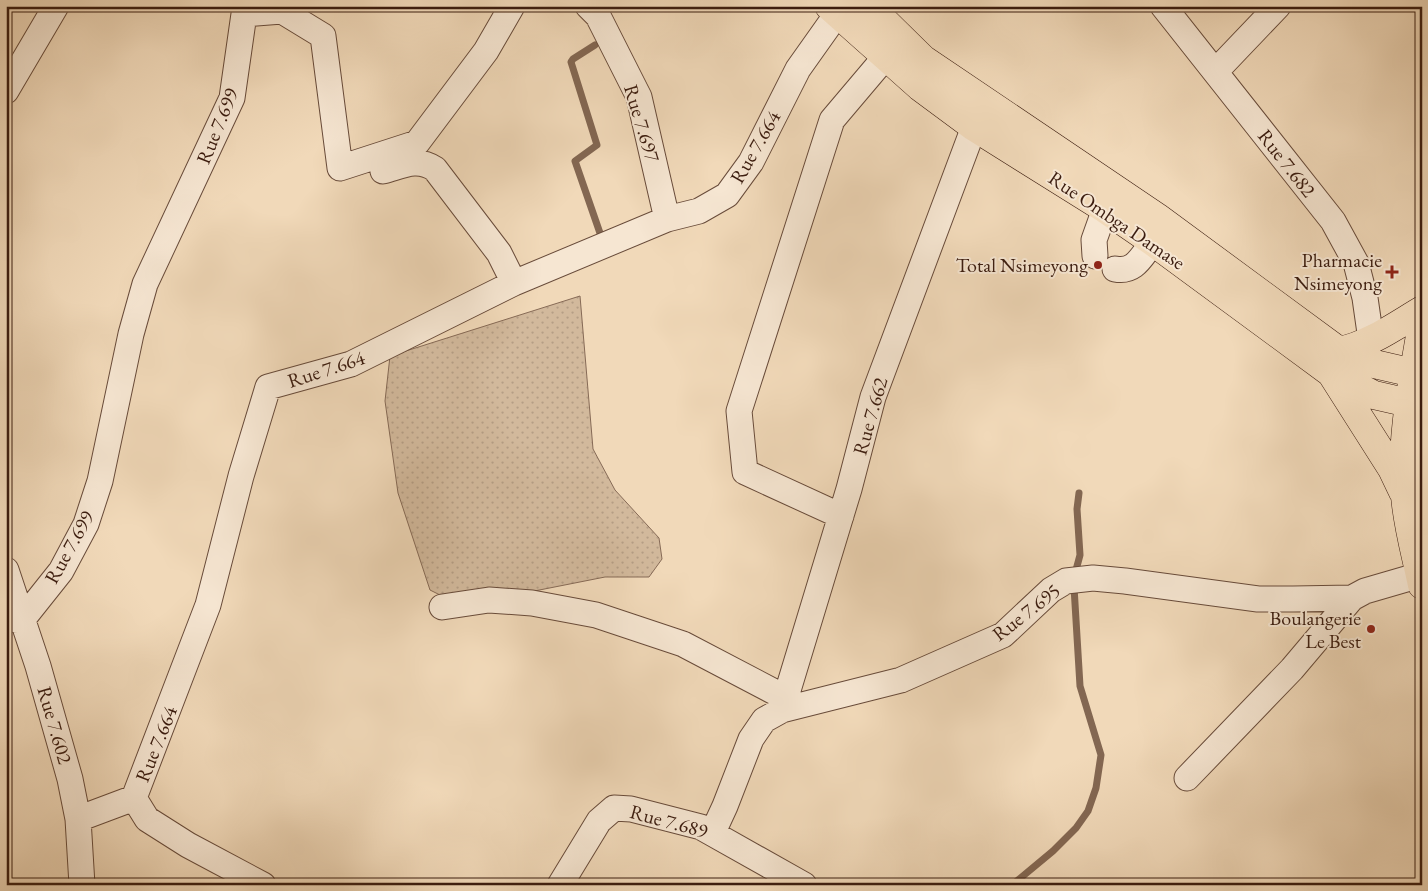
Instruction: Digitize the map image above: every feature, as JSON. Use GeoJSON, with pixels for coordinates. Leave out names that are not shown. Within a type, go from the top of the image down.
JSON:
{"type":"FeatureCollection","features":[{"type":"Feature","properties":{"kind":"main road","name":"Rue Ombga Damase"},"geometry":{"type":"LineString","coordinates":[[869,6],[893,47],[920,87],[974,128],[1104,209],[1335,362],[1357,360],[1418,374]]}},
{"type":"Feature","properties":{"kind":"main road","name":"Rue Ombga Damase"},"geometry":{"type":"LineString","coordinates":[[833,10],[893,47],[923,59],[1156,217],[1374,395],[1416,405]]}},
{"type":"Feature","properties":{"kind":"main road"},"geometry":{"type":"LineString","coordinates":[[1421,580],[1405,495],[1335,362],[1354,348],[1422,310]]}},
{"type":"Feature","properties":{"kind":"main road"},"geometry":{"type":"LineString","coordinates":[[1405,495],[1416,405],[1422,324]]}},
{"type":"Feature","properties":{"kind":"street"},"geometry":{"type":"LineString","coordinates":[[6,91],[56,6]]}},
{"type":"Feature","properties":{"kind":"street","name":"Rue 7.699"},"geometry":{"type":"LineString","coordinates":[[14,619],[61,571],[86,524],[100,481],[131,334],[145,284],[232,98],[244,14],[282,11],[323,36],[340,168],[417,143],[486,51],[512,6]]}},
{"type":"Feature","properties":{"kind":"street","name":"Rue 7.697"},"geometry":{"type":"LineString","coordinates":[[588,6],[598,16],[639,97],[667,218]]}},
{"type":"Feature","properties":{"kind":"street","name":"Rue 7.682"},"geometry":{"type":"LineString","coordinates":[[1162,6],[1216,71],[1333,221],[1356,263],[1365,298],[1371,340]]}},
{"type":"Feature","properties":{"kind":"street"},"geometry":{"type":"LineString","coordinates":[[1216,71],[1278,6]]}},
{"type":"Feature","properties":{"kind":"street","name":"Rue 7.664"},"geometry":{"type":"LineString","coordinates":[[263,885],[188,845],[147,820],[134,798],[208,605],[241,476],[268,387],[351,364],[514,283],[667,218],[699,211],[726,195],[751,162],[798,69],[833,10]]}},
{"type":"Feature","properties":{"kind":"street"},"geometry":{"type":"LineString","coordinates":[[841,516],[745,472],[739,411],[832,120],[893,47]]}},
{"type":"Feature","properties":{"kind":"street","name":"Rue 7.662"},"geometry":{"type":"LineString","coordinates":[[784,704],[841,516],[873,397],[974,128]]}},
{"type":"Feature","properties":{"kind":"street"},"geometry":{"type":"LineString","coordinates":[[346,180],[415,162],[425,162],[435,169],[499,253],[514,283]]}},
{"type":"Feature","properties":{"kind":"street"},"geometry":{"type":"LineString","coordinates":[[1104,209],[1094,240],[1104,262],[1125,271],[1132,268],[1153,242]]}},
{"type":"Feature","properties":{"kind":"street","name":"Rue 7.602"},"geometry":{"type":"LineString","coordinates":[[6,570],[14,619],[38,666],[70,779],[78,819],[82,885]]}},
{"type":"Feature","properties":{"kind":"street","name":"Rue 7.695"},"geometry":{"type":"LineString","coordinates":[[712,832],[726,806],[751,738],[764,720],[784,704],[901,680],[965,652],[1003,635],[1051,590],[1066,580],[1093,578],[1126,581],[1258,599],[1352,598],[1365,591],[1421,580]]}},
{"type":"Feature","properties":{"kind":"street"},"geometry":{"type":"LineString","coordinates":[[1187,778],[1292,669],[1352,598]]}},
{"type":"Feature","properties":{"kind":"street"},"geometry":{"type":"LineString","coordinates":[[442,607],[489,600],[532,603],[596,615],[683,644],[784,704]]}},
{"type":"Feature","properties":{"kind":"street"},"geometry":{"type":"LineString","coordinates":[[78,819],[134,798]]}},
{"type":"Feature","properties":{"kind":"street","name":"Rue 7.689"},"geometry":{"type":"LineString","coordinates":[[560,885],[599,820],[614,808],[631,809],[701,827],[804,885]]}},
{"type":"Feature","properties":{"kind":"shaded area"},"geometry":{"type":"Polygon","coordinates":[[[580,296],[593,449],[615,490],[659,538],[662,559],[649,577],[605,577],[489,600],[448,599],[430,590],[398,493],[385,401],[390,356],[580,296]]]}},
{"type":"Feature","properties":{"kind":"waterway"},"geometry":{"type":"LineString","coordinates":[[595,45],[571,62],[597,145],[575,161],[601,236]]}},
{"type":"Feature","properties":{"kind":"waterway"},"geometry":{"type":"LineString","coordinates":[[1076,570],[1080,555],[1077,509],[1079,493]]}},
{"type":"Feature","properties":{"kind":"waterway"},"geometry":{"type":"LineString","coordinates":[[1012,885],[1053,851],[1076,828],[1088,811],[1096,788],[1101,755],[1080,686],[1074,587]]}},
{"type":"Feature","properties":{"kind":"place","name":"Total Nsimeyong"},"geometry":{"type":"Point","coordinates":[1098,265]}},
{"type":"Feature","properties":{"kind":"place","name":"Pharmacie Nsimeyong"},"geometry":{"type":"Point","coordinates":[1392,272]}},
{"type":"Feature","properties":{"kind":"place","name":"Boulangerie Le Best"},"geometry":{"type":"Point","coordinates":[1371,629]}}]}
